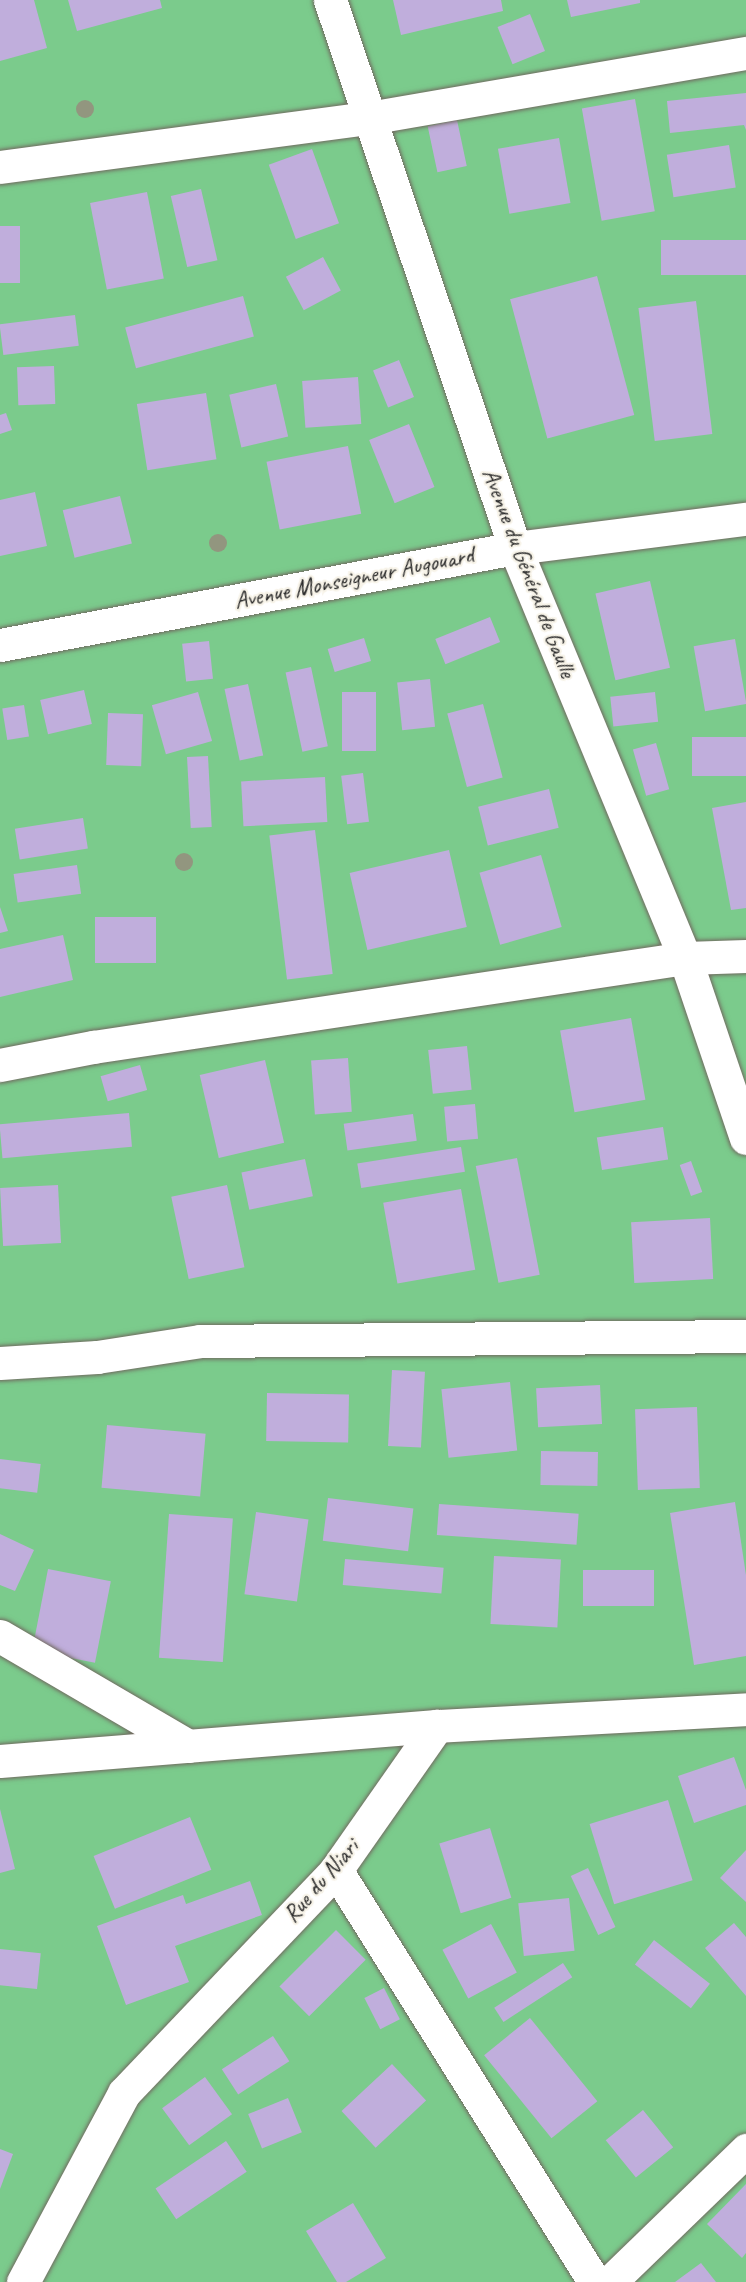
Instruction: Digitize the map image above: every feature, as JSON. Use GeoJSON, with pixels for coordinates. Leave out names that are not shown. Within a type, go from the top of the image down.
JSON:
{"type":"FeatureCollection","features":[{"type":"Feature","properties":{"kind":"street","name":"Avenue du Général de Gaulle"},"geometry":{"type":"LineString","coordinates":[[330,0],[515,548],[685,957],[746,1138]]}},
{"type":"Feature","properties":{"kind":"street"},"geometry":{"type":"LineString","coordinates":[[0,167],[369,118],[746,53]]}},
{"type":"Feature","properties":{"kind":"street","name":"Avenue Monseigneur Augouard"},"geometry":{"type":"LineString","coordinates":[[0,645],[515,548],[746,519]]}},
{"type":"Feature","properties":{"kind":"street"},"geometry":{"type":"LineString","coordinates":[[0,1065],[93,1047],[685,957],[746,956]]}},
{"type":"Feature","properties":{"kind":"street"},"geometry":{"type":"LineString","coordinates":[[0,1363],[97,1357],[200,1341],[746,1336]]}},
{"type":"Feature","properties":{"kind":"street"},"geometry":{"type":"LineString","coordinates":[[0,1636],[188,1746]]}},
{"type":"Feature","properties":{"kind":"street"},"geometry":{"type":"LineString","coordinates":[[0,1761],[437,1726],[746,1709]]}},
{"type":"Feature","properties":{"kind":"street","name":"Rue du Niari"},"geometry":{"type":"LineString","coordinates":[[23,2282],[124,2093],[336,1870],[437,1726]]}},
{"type":"Feature","properties":{"kind":"street"},"geometry":{"type":"LineString","coordinates":[[336,1870],[594,2282]]}},
{"type":"Feature","properties":{"kind":"street"},"geometry":{"type":"LineString","coordinates":[[610,2282],[746,2150]]}},
{"type":"Feature","properties":{"kind":"green space"},"geometry":{"type":"Polygon","coordinates":[[[0,0],[746,0],[746,2282],[0,2282],[0,0]]]}},
{"type":"Feature","properties":{"kind":"building"},"geometry":{"type":"Polygon","coordinates":[[[0,0],[34,0],[47,48],[0,61],[0,0]]]}},
{"type":"Feature","properties":{"kind":"building"},"geometry":{"type":"Polygon","coordinates":[[[68,0],[160,0],[162,8],[77,31],[68,0]]]}},
{"type":"Feature","properties":{"kind":"building"},"geometry":{"type":"Polygon","coordinates":[[[393,0],[501,0],[503,11],[401,35],[393,0]]]}},
{"type":"Feature","properties":{"kind":"building"},"geometry":{"type":"Polygon","coordinates":[[[567,0],[640,0],[640,3],[571,17],[567,0]]]}},
{"type":"Feature","properties":{"kind":"building"},"geometry":{"type":"Polygon","coordinates":[[[530,14],[545,51],[513,64],[498,27],[530,14]]]}},
{"type":"Feature","properties":{"kind":"building"},"geometry":{"type":"Polygon","coordinates":[[[746,93],[746,130],[744,125],[670,133],[667,101],[746,93]]]}},
{"type":"Feature","properties":{"kind":"building"},"geometry":{"type":"Polygon","coordinates":[[[635,99],[655,211],[602,221],[582,108],[635,99]]]}},
{"type":"Feature","properties":{"kind":"building"},"geometry":{"type":"Polygon","coordinates":[[[457,120],[467,166],[437,172],[428,126],[457,120]]]}},
{"type":"Feature","properties":{"kind":"building"},"geometry":{"type":"Polygon","coordinates":[[[559,138],[570,203],[509,214],[498,149],[559,138]]]}},
{"type":"Feature","properties":{"kind":"building"},"geometry":{"type":"Polygon","coordinates":[[[729,145],[736,187],[674,197],[667,155],[729,145]]]}},
{"type":"Feature","properties":{"kind":"building"},"geometry":{"type":"Polygon","coordinates":[[[312,149],[339,223],[296,239],[269,165],[312,149]]]}},
{"type":"Feature","properties":{"kind":"building"},"geometry":{"type":"Polygon","coordinates":[[[201,189],[217,260],[187,267],[171,196],[201,189]]]}},
{"type":"Feature","properties":{"kind":"building"},"geometry":{"type":"Polygon","coordinates":[[[147,192],[164,278],[107,289],[90,203],[147,192]]]}},
{"type":"Feature","properties":{"kind":"building"},"geometry":{"type":"Polygon","coordinates":[[[0,226],[20,226],[20,283],[0,283],[0,226]]]}},
{"type":"Feature","properties":{"kind":"building"},"geometry":{"type":"Polygon","coordinates":[[[661,240],[746,240],[746,275],[661,275],[661,240]]]}},
{"type":"Feature","properties":{"kind":"building"},"geometry":{"type":"Polygon","coordinates":[[[323,257],[341,291],[304,310],[286,277],[323,257]]]}},
{"type":"Feature","properties":{"kind":"building"},"geometry":{"type":"Polygon","coordinates":[[[597,276],[634,415],[547,438],[510,299],[597,276]]]}},
{"type":"Feature","properties":{"kind":"building"},"geometry":{"type":"Polygon","coordinates":[[[243,296],[254,337],[136,368],[125,328],[243,296]]]}},
{"type":"Feature","properties":{"kind":"building"},"geometry":{"type":"Polygon","coordinates":[[[696,301],[712,434],[655,441],[638,308],[696,301]]]}},
{"type":"Feature","properties":{"kind":"building"},"geometry":{"type":"Polygon","coordinates":[[[75,315],[79,346],[3,355],[0,324],[75,315]]]}},
{"type":"Feature","properties":{"kind":"building"},"geometry":{"type":"Polygon","coordinates":[[[399,360],[414,397],[388,408],[373,370],[399,360]]]}},
{"type":"Feature","properties":{"kind":"building"},"geometry":{"type":"Polygon","coordinates":[[[54,366],[55,404],[18,405],[17,367],[54,366]]]}},
{"type":"Feature","properties":{"kind":"building"},"geometry":{"type":"Polygon","coordinates":[[[358,377],[361,424],[305,428],[302,381],[358,377]]]}},
{"type":"Feature","properties":{"kind":"building"},"geometry":{"type":"Polygon","coordinates":[[[276,384],[288,437],[241,447],[229,395],[276,384]]]}},
{"type":"Feature","properties":{"kind":"building"},"geometry":{"type":"Polygon","coordinates":[[[206,393],[216,459],[147,470],[137,404],[206,393]]]}},
{"type":"Feature","properties":{"kind":"building"},"geometry":{"type":"Polygon","coordinates":[[[6,413],[12,430],[0,434],[0,415],[6,413]]]}},
{"type":"Feature","properties":{"kind":"building"},"geometry":{"type":"Polygon","coordinates":[[[409,424],[434,487],[395,503],[369,440],[409,424]]]}},
{"type":"Feature","properties":{"kind":"building"},"geometry":{"type":"Polygon","coordinates":[[[348,446],[361,514],[280,530],[267,462],[348,446]]]}},
{"type":"Feature","properties":{"kind":"building"},"geometry":{"type":"Polygon","coordinates":[[[35,492],[47,546],[0,556],[0,500],[35,492]]]}},
{"type":"Feature","properties":{"kind":"building"},"geometry":{"type":"Polygon","coordinates":[[[120,496],[132,544],[75,558],[63,510],[120,496]]]}},
{"type":"Feature","properties":{"kind":"building"},"geometry":{"type":"Polygon","coordinates":[[[650,581],[670,668],[615,680],[595,594],[650,581]]]}},
{"type":"Feature","properties":{"kind":"building"},"geometry":{"type":"Polygon","coordinates":[[[490,617],[500,642],[445,664],[435,639],[490,617]]]}},
{"type":"Feature","properties":{"kind":"building"},"geometry":{"type":"Polygon","coordinates":[[[364,638],[371,661],[335,672],[328,649],[364,638]]]}},
{"type":"Feature","properties":{"kind":"building"},"geometry":{"type":"Polygon","coordinates":[[[735,639],[746,704],[705,711],[694,646],[735,639]]]}},
{"type":"Feature","properties":{"kind":"building"},"geometry":{"type":"Polygon","coordinates":[[[209,641],[213,679],[186,682],[182,644],[209,641]]]}},
{"type":"Feature","properties":{"kind":"building"},"geometry":{"type":"Polygon","coordinates":[[[311,667],[328,746],[302,752],[286,672],[311,667]]]}},
{"type":"Feature","properties":{"kind":"building"},"geometry":{"type":"Polygon","coordinates":[[[430,679],[435,727],[402,730],[397,682],[430,679]]]}},
{"type":"Feature","properties":{"kind":"building"},"geometry":{"type":"Polygon","coordinates":[[[248,684],[263,755],[240,760],[225,689],[248,684]]]}},
{"type":"Feature","properties":{"kind":"building"},"geometry":{"type":"Polygon","coordinates":[[[84,690],[92,724],[48,734],[40,700],[84,690]]]}},
{"type":"Feature","properties":{"kind":"building"},"geometry":{"type":"Polygon","coordinates":[[[198,692],[212,741],[166,754],[152,705],[198,692]]]}},
{"type":"Feature","properties":{"kind":"building"},"geometry":{"type":"Polygon","coordinates":[[[342,692],[376,692],[376,751],[342,751],[342,692]]]}},
{"type":"Feature","properties":{"kind":"building"},"geometry":{"type":"Polygon","coordinates":[[[655,692],[658,722],[613,727],[610,697],[655,692]]]}},
{"type":"Feature","properties":{"kind":"building"},"geometry":{"type":"Polygon","coordinates":[[[483,704],[503,777],[467,787],[447,714],[483,704]]]}},
{"type":"Feature","properties":{"kind":"building"},"geometry":{"type":"Polygon","coordinates":[[[24,705],[29,737],[7,740],[2,708],[24,705]]]}},
{"type":"Feature","properties":{"kind":"building"},"geometry":{"type":"Polygon","coordinates":[[[108,713],[143,714],[141,766],[106,765],[108,713]]]}},
{"type":"Feature","properties":{"kind":"building"},"geometry":{"type":"Polygon","coordinates":[[[692,737],[746,737],[746,776],[692,776],[692,737]]]}},
{"type":"Feature","properties":{"kind":"building"},"geometry":{"type":"Polygon","coordinates":[[[656,743],[669,789],[646,796],[633,750],[656,743]]]}},
{"type":"Feature","properties":{"kind":"building"},"geometry":{"type":"Polygon","coordinates":[[[208,756],[212,827],[191,828],[187,757],[208,756]]]}},
{"type":"Feature","properties":{"kind":"building"},"geometry":{"type":"Polygon","coordinates":[[[363,773],[369,822],[347,824],[341,776],[363,773]]]}},
{"type":"Feature","properties":{"kind":"building"},"geometry":{"type":"Polygon","coordinates":[[[325,777],[327,822],[243,826],[241,781],[325,777]]]}},
{"type":"Feature","properties":{"kind":"building"},"geometry":{"type":"Polygon","coordinates":[[[549,789],[559,828],[488,845],[478,807],[549,789]]]}},
{"type":"Feature","properties":{"kind":"building"},"geometry":{"type":"Polygon","coordinates":[[[746,802],[746,908],[731,910],[712,808],[746,802]]]}},
{"type":"Feature","properties":{"kind":"building"},"geometry":{"type":"Polygon","coordinates":[[[83,818],[88,849],[20,859],[15,829],[83,818]]]}},
{"type":"Feature","properties":{"kind":"building"},"geometry":{"type":"Polygon","coordinates":[[[315,830],[333,974],[287,980],[269,836],[315,830]]]}},
{"type":"Feature","properties":{"kind":"building"},"geometry":{"type":"Polygon","coordinates":[[[449,850],[467,927],[367,950],[350,873],[449,850]]]}},
{"type":"Feature","properties":{"kind":"building"},"geometry":{"type":"Polygon","coordinates":[[[541,855],[562,927],[500,945],[479,873],[541,855]]]}},
{"type":"Feature","properties":{"kind":"building"},"geometry":{"type":"Polygon","coordinates":[[[77,865],[81,894],[18,903],[14,874],[77,865]]]}},
{"type":"Feature","properties":{"kind":"building"},"geometry":{"type":"Polygon","coordinates":[[[0,907],[8,931],[0,933],[0,907]]]}},
{"type":"Feature","properties":{"kind":"building"},"geometry":{"type":"Polygon","coordinates":[[[95,917],[156,917],[156,963],[95,963],[95,917]]]}},
{"type":"Feature","properties":{"kind":"building"},"geometry":{"type":"Polygon","coordinates":[[[63,935],[73,980],[0,997],[0,949],[63,935]]]}},
{"type":"Feature","properties":{"kind":"building"},"geometry":{"type":"Polygon","coordinates":[[[631,1018],[645,1100],[575,1112],[560,1031],[631,1018]]]}},
{"type":"Feature","properties":{"kind":"building"},"geometry":{"type":"Polygon","coordinates":[[[467,1046],[472,1090],[433,1094],[428,1050],[467,1046]]]}},
{"type":"Feature","properties":{"kind":"building"},"geometry":{"type":"Polygon","coordinates":[[[348,1058],[352,1112],[315,1114],[311,1061],[348,1058]]]}},
{"type":"Feature","properties":{"kind":"building"},"geometry":{"type":"Polygon","coordinates":[[[265,1060],[284,1143],[219,1158],[200,1075],[265,1060]]]}},
{"type":"Feature","properties":{"kind":"building"},"geometry":{"type":"Polygon","coordinates":[[[140,1065],[147,1090],[108,1101],[101,1076],[140,1065]]]}},
{"type":"Feature","properties":{"kind":"building"},"geometry":{"type":"Polygon","coordinates":[[[475,1104],[478,1139],[447,1142],[444,1107],[475,1104]]]}},
{"type":"Feature","properties":{"kind":"building"},"geometry":{"type":"Polygon","coordinates":[[[129,1113],[132,1147],[2,1158],[0,1124],[129,1113]]]}},
{"type":"Feature","properties":{"kind":"building"},"geometry":{"type":"Polygon","coordinates":[[[413,1114],[417,1141],[347,1150],[344,1124],[413,1114]]]}},
{"type":"Feature","properties":{"kind":"building"},"geometry":{"type":"Polygon","coordinates":[[[663,1127],[668,1160],[602,1170],[597,1137],[663,1127]]]}},
{"type":"Feature","properties":{"kind":"building"},"geometry":{"type":"Polygon","coordinates":[[[461,1147],[465,1172],[361,1188],[357,1163],[461,1147]]]}},
{"type":"Feature","properties":{"kind":"building"},"geometry":{"type":"Polygon","coordinates":[[[517,1158],[540,1275],[498,1283],[476,1166],[517,1158]]]}},
{"type":"Feature","properties":{"kind":"building"},"geometry":{"type":"Polygon","coordinates":[[[305,1159],[313,1196],[249,1210],[241,1173],[305,1159]]]}},
{"type":"Feature","properties":{"kind":"building"},"geometry":{"type":"Polygon","coordinates":[[[691,1161],[702,1192],[691,1196],[680,1165],[691,1161]]]}},
{"type":"Feature","properties":{"kind":"building"},"geometry":{"type":"Polygon","coordinates":[[[58,1185],[61,1243],[3,1246],[0,1188],[58,1185]]]}},
{"type":"Feature","properties":{"kind":"building"},"geometry":{"type":"Polygon","coordinates":[[[227,1185],[244,1267],[189,1279],[171,1197],[227,1185]]]}},
{"type":"Feature","properties":{"kind":"building"},"geometry":{"type":"Polygon","coordinates":[[[461,1189],[475,1270],[397,1283],[383,1203],[461,1189]]]}},
{"type":"Feature","properties":{"kind":"building"},"geometry":{"type":"Polygon","coordinates":[[[710,1218],[713,1279],[634,1283],[631,1222],[710,1218]]]}},
{"type":"Feature","properties":{"kind":"building"},"geometry":{"type":"Polygon","coordinates":[[[392,1370],[425,1372],[421,1448],[388,1446],[392,1370]]]}},
{"type":"Feature","properties":{"kind":"building"},"geometry":{"type":"Polygon","coordinates":[[[510,1382],[517,1451],[449,1458],[441,1389],[510,1382]]]}},
{"type":"Feature","properties":{"kind":"building"},"geometry":{"type":"Polygon","coordinates":[[[600,1385],[602,1424],[538,1427],[536,1388],[600,1385]]]}},
{"type":"Feature","properties":{"kind":"building"},"geometry":{"type":"Polygon","coordinates":[[[267,1393],[349,1394],[348,1442],[266,1441],[267,1393]]]}},
{"type":"Feature","properties":{"kind":"building"},"geometry":{"type":"Polygon","coordinates":[[[697,1407],[700,1488],[638,1490],[635,1409],[697,1407]]]}},
{"type":"Feature","properties":{"kind":"building"},"geometry":{"type":"Polygon","coordinates":[[[107,1425],[206,1434],[200,1496],[102,1488],[107,1425]]]}},
{"type":"Feature","properties":{"kind":"building"},"geometry":{"type":"Polygon","coordinates":[[[541,1451],[598,1452],[597,1486],[540,1485],[541,1451]]]}},
{"type":"Feature","properties":{"kind":"building"},"geometry":{"type":"Polygon","coordinates":[[[0,1459],[41,1464],[37,1493],[0,1488],[0,1459]]]}},
{"type":"Feature","properties":{"kind":"building"},"geometry":{"type":"Polygon","coordinates":[[[328,1498],[413,1508],[408,1551],[323,1541],[328,1498]]]}},
{"type":"Feature","properties":{"kind":"building"},"geometry":{"type":"Polygon","coordinates":[[[735,1502],[746,1575],[746,1656],[694,1665],[670,1513],[735,1502]]]}},
{"type":"Feature","properties":{"kind":"building"},"geometry":{"type":"Polygon","coordinates":[[[439,1504],[579,1514],[576,1545],[437,1535],[439,1504]]]}},
{"type":"Feature","properties":{"kind":"building"},"geometry":{"type":"Polygon","coordinates":[[[256,1512],[308,1519],[297,1602],[244,1594],[256,1512]]]}},
{"type":"Feature","properties":{"kind":"building"},"geometry":{"type":"Polygon","coordinates":[[[169,1514],[233,1518],[223,1662],[159,1658],[169,1514]]]}},
{"type":"Feature","properties":{"kind":"building"},"geometry":{"type":"Polygon","coordinates":[[[0,1534],[34,1550],[15,1591],[0,1585],[0,1534]]]}},
{"type":"Feature","properties":{"kind":"building"},"geometry":{"type":"Polygon","coordinates":[[[494,1556],[561,1560],[557,1627],[490,1624],[494,1556]]]}},
{"type":"Feature","properties":{"kind":"building"},"geometry":{"type":"Polygon","coordinates":[[[345,1559],[444,1568],[441,1594],[343,1585],[345,1559]]]}},
{"type":"Feature","properties":{"kind":"building"},"geometry":{"type":"Polygon","coordinates":[[[48,1569],[111,1581],[95,1663],[32,1650],[48,1569]]]}},
{"type":"Feature","properties":{"kind":"building"},"geometry":{"type":"Polygon","coordinates":[[[583,1570],[654,1570],[654,1606],[583,1606],[583,1570]]]}},
{"type":"Feature","properties":{"kind":"building"},"geometry":{"type":"Polygon","coordinates":[[[734,1757],[746,1790],[746,1805],[694,1823],[678,1776],[734,1757]]]}},
{"type":"Feature","properties":{"kind":"building"},"geometry":{"type":"Polygon","coordinates":[[[668,1800],[693,1880],[614,1904],[590,1824],[668,1800]]]}},
{"type":"Feature","properties":{"kind":"building"},"geometry":{"type":"Polygon","coordinates":[[[0,1809],[15,1869],[0,1873],[0,1809]]]}},
{"type":"Feature","properties":{"kind":"building"},"geometry":{"type":"Polygon","coordinates":[[[190,1817],[211,1870],[115,1909],[94,1856],[190,1817]]]}},
{"type":"Feature","properties":{"kind":"building"},"geometry":{"type":"Polygon","coordinates":[[[490,1828],[511,1898],[461,1913],[439,1843],[490,1828]]]}},
{"type":"Feature","properties":{"kind":"building"},"geometry":{"type":"Polygon","coordinates":[[[746,1850],[746,1902],[720,1878],[746,1850]]]}},
{"type":"Feature","properties":{"kind":"building"},"geometry":{"type":"Polygon","coordinates":[[[588,1868],[615,1927],[598,1935],[571,1876],[588,1868]]]}},
{"type":"Feature","properties":{"kind":"building"},"geometry":{"type":"Polygon","coordinates":[[[250,1881],[262,1915],[175,1946],[189,1982],[126,2005],[97,1926],[183,1895],[186,1904],[250,1881]]]}},
{"type":"Feature","properties":{"kind":"building"},"geometry":{"type":"Polygon","coordinates":[[[569,1898],[575,1951],[524,1956],[518,1903],[569,1898]]]}},
{"type":"Feature","properties":{"kind":"building"},"geometry":{"type":"Polygon","coordinates":[[[734,1923],[746,1937],[746,1996],[705,1948],[734,1923]]]}},
{"type":"Feature","properties":{"kind":"building"},"geometry":{"type":"Polygon","coordinates":[[[491,1924],[517,1973],[468,1998],[442,1950],[491,1924]]]}},
{"type":"Feature","properties":{"kind":"building"},"geometry":{"type":"Polygon","coordinates":[[[336,1930],[366,1960],[309,2016],[279,1987],[336,1930]]]}},
{"type":"Feature","properties":{"kind":"building"},"geometry":{"type":"Polygon","coordinates":[[[654,1940],[710,1984],[691,2008],[635,1964],[654,1940]]]}},
{"type":"Feature","properties":{"kind":"building"},"geometry":{"type":"Polygon","coordinates":[[[0,1949],[41,1953],[37,1989],[0,1985],[0,1949]]]}},
{"type":"Feature","properties":{"kind":"building"},"geometry":{"type":"Polygon","coordinates":[[[563,1963],[572,1977],[503,2022],[494,2008],[563,1963]]]}},
{"type":"Feature","properties":{"kind":"building"},"geometry":{"type":"Polygon","coordinates":[[[384,1988],[400,2019],[380,2029],[364,1998],[384,1988]]]}},
{"type":"Feature","properties":{"kind":"building"},"geometry":{"type":"Polygon","coordinates":[[[530,2018],[597,2101],[551,2138],[484,2055],[530,2018]]]}},
{"type":"Feature","properties":{"kind":"building"},"geometry":{"type":"Polygon","coordinates":[[[273,2036],[289,2061],[238,2094],[222,2069],[273,2036]]]}},
{"type":"Feature","properties":{"kind":"building"},"geometry":{"type":"Polygon","coordinates":[[[392,2064],[426,2101],[376,2148],[342,2111],[392,2064]]]}},
{"type":"Feature","properties":{"kind":"building"},"geometry":{"type":"Polygon","coordinates":[[[205,2077],[232,2114],[189,2145],[162,2108],[205,2077]]]}},
{"type":"Feature","properties":{"kind":"building"},"geometry":{"type":"Polygon","coordinates":[[[288,2098],[302,2132],[262,2148],[248,2114],[288,2098]]]}},
{"type":"Feature","properties":{"kind":"building"},"geometry":{"type":"Polygon","coordinates":[[[643,2110],[673,2147],[636,2178],[606,2140],[643,2110]]]}},
{"type":"Feature","properties":{"kind":"building"},"geometry":{"type":"Polygon","coordinates":[[[226,2141],[247,2172],[176,2219],[156,2189],[226,2141]]]}},
{"type":"Feature","properties":{"kind":"building"},"geometry":{"type":"Polygon","coordinates":[[[0,2149],[13,2154],[0,2189],[0,2149]]]}},
{"type":"Feature","properties":{"kind":"building"},"geometry":{"type":"Polygon","coordinates":[[[746,2184],[746,2253],[742,2258],[707,2224],[746,2184]]]}},
{"type":"Feature","properties":{"kind":"building"},"geometry":{"type":"Polygon","coordinates":[[[353,2203],[386,2258],[346,2282],[337,2282],[306,2231],[353,2203]]]}},
{"type":"Feature","properties":{"kind":"building"},"geometry":{"type":"Polygon","coordinates":[[[701,2263],[716,2282],[675,2282],[701,2263]]]}}]}
